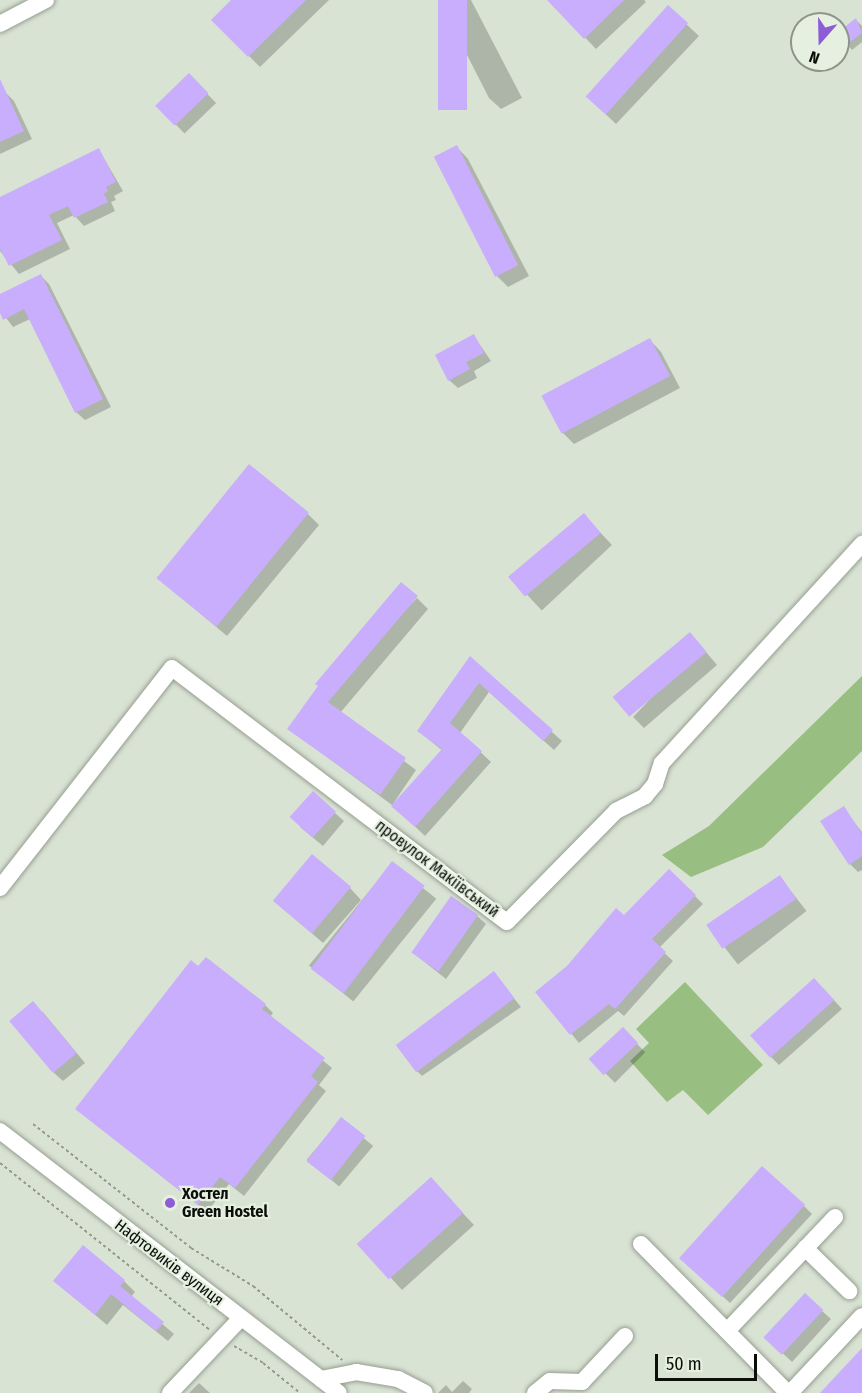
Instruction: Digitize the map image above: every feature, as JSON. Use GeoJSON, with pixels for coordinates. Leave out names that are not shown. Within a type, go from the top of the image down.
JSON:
{"type":"FeatureCollection","features":[{"type":"Feature","properties":{"kind":"street"},"geometry":{"type":"LineString","coordinates":[[0,24],[46,0]]}},
{"type":"Feature","properties":{"kind":"street","name":"провулок Макіївський"},"geometry":{"type":"LineString","coordinates":[[0,888],[172,668],[507,922],[616,811],[645,796],[656,784],[662,763],[862,544]]}},
{"type":"Feature","properties":{"kind":"street","name":"Нафтовиків вулиця"},"geometry":{"type":"LineString","coordinates":[[0,1131],[339,1393]]}},
{"type":"Feature","properties":{"kind":"street"},"geometry":{"type":"LineString","coordinates":[[727,1331],[835,1216]]}},
{"type":"Feature","properties":{"kind":"street"},"geometry":{"type":"LineString","coordinates":[[641,1244],[727,1331],[797,1390],[862,1316]]}},
{"type":"Feature","properties":{"kind":"street"},"geometry":{"type":"LineString","coordinates":[[805,1248],[849,1291]]}},
{"type":"Feature","properties":{"kind":"street"},"geometry":{"type":"LineString","coordinates":[[170,1393],[241,1318]]}},
{"type":"Feature","properties":{"kind":"street"},"geometry":{"type":"LineString","coordinates":[[535,1393],[550,1381],[582,1382],[625,1336]]}},
{"type":"Feature","properties":{"kind":"street"},"geometry":{"type":"LineString","coordinates":[[321,1379],[356,1371],[398,1379],[425,1393]]}},
{"type":"Feature","properties":{"kind":"path"},"geometry":{"type":"LineString","coordinates":[[33,1124],[191,1248],[254,1286],[356,1371]]}},
{"type":"Feature","properties":{"kind":"path"},"geometry":{"type":"LineString","coordinates":[[0,1163],[221,1339],[263,1362],[300,1393]]}},
{"type":"Feature","properties":{"kind":"green space"},"geometry":{"type":"Polygon","coordinates":[[[862,676],[862,751],[763,847],[691,877],[662,855],[709,826],[862,676]]]}},
{"type":"Feature","properties":{"kind":"green space"},"geometry":{"type":"Polygon","coordinates":[[[685,982],[763,1065],[708,1115],[683,1090],[667,1102],[630,1061],[649,1043],[636,1029],[685,982]]]}},
{"type":"Feature","properties":{"kind":"building"},"geometry":{"type":"Polygon","coordinates":[[[231,0],[306,0],[248,57],[211,20],[231,0]]]}},
{"type":"Feature","properties":{"kind":"building"},"geometry":{"type":"Polygon","coordinates":[[[438,0],[467,0],[467,110],[438,110],[438,0]]]}},
{"type":"Feature","properties":{"kind":"building"},"geometry":{"type":"Polygon","coordinates":[[[547,0],[624,0],[584,39],[547,0]]]}},
{"type":"Feature","properties":{"kind":"building"},"geometry":{"type":"Polygon","coordinates":[[[668,5],[688,23],[606,114],[586,96],[668,5]]]}},
{"type":"Feature","properties":{"kind":"building"},"geometry":{"type":"Polygon","coordinates":[[[856,18],[862,33],[850,42],[850,23],[856,18]]]}},
{"type":"Feature","properties":{"kind":"building"},"geometry":{"type":"Polygon","coordinates":[[[189,73],[208,93],[175,126],[155,106],[189,73]]]}},
{"type":"Feature","properties":{"kind":"building"},"geometry":{"type":"Polygon","coordinates":[[[0,79],[24,131],[0,142],[0,79]]]}},
{"type":"Feature","properties":{"kind":"building"},"geometry":{"type":"Polygon","coordinates":[[[457,145],[518,265],[495,277],[434,157],[457,145]]]}},
{"type":"Feature","properties":{"kind":"building"},"geometry":{"type":"Polygon","coordinates":[[[99,148],[116,182],[106,187],[108,191],[104,194],[108,202],[74,218],[68,206],[49,215],[62,240],[9,266],[0,249],[0,197],[99,148]]]}},
{"type":"Feature","properties":{"kind":"building"},"geometry":{"type":"Polygon","coordinates":[[[41,274],[103,399],[75,413],[24,309],[3,320],[0,313],[0,294],[41,274]]]}},
{"type":"Feature","properties":{"kind":"building"},"geometry":{"type":"Polygon","coordinates":[[[474,334],[484,353],[466,362],[470,369],[448,381],[435,355],[474,334]]]}},
{"type":"Feature","properties":{"kind":"building"},"geometry":{"type":"Polygon","coordinates":[[[650,338],[670,376],[562,434],[541,396],[650,338]]]}},
{"type":"Feature","properties":{"kind":"building"},"geometry":{"type":"Polygon","coordinates":[[[249,464],[309,512],[216,627],[156,578],[249,464]]]}},
{"type":"Feature","properties":{"kind":"building"},"geometry":{"type":"Polygon","coordinates":[[[584,513],[601,533],[525,597],[508,577],[584,513]]]}},
{"type":"Feature","properties":{"kind":"building"},"geometry":{"type":"Polygon","coordinates":[[[401,582],[418,596],[328,702],[406,758],[380,795],[287,729],[318,686],[315,684],[401,582]]]}},
{"type":"Feature","properties":{"kind":"building"},"geometry":{"type":"Polygon","coordinates":[[[690,632],[707,652],[629,717],[613,697],[690,632]]]}},
{"type":"Feature","properties":{"kind":"building"},"geometry":{"type":"Polygon","coordinates":[[[470,656],[553,730],[543,741],[479,683],[450,723],[482,751],[415,827],[391,806],[442,749],[417,731],[470,656]]]}},
{"type":"Feature","properties":{"kind":"building"},"geometry":{"type":"Polygon","coordinates":[[[313,791],[336,812],[313,838],[290,817],[313,791]]]}},
{"type":"Feature","properties":{"kind":"building"},"geometry":{"type":"Polygon","coordinates":[[[844,806],[862,834],[862,856],[849,865],[820,821],[844,806]]]}},
{"type":"Feature","properties":{"kind":"building"},"geometry":{"type":"Polygon","coordinates":[[[312,854],[351,887],[312,934],[273,901],[312,854]]]}},
{"type":"Feature","properties":{"kind":"building"},"geometry":{"type":"Polygon","coordinates":[[[392,861],[425,886],[343,993],[311,969],[392,861]]]}},
{"type":"Feature","properties":{"kind":"building"},"geometry":{"type":"Polygon","coordinates":[[[669,869],[696,895],[652,939],[666,952],[615,1009],[609,1004],[570,1035],[535,992],[567,966],[616,908],[624,915],[669,869]]]}},
{"type":"Feature","properties":{"kind":"building"},"geometry":{"type":"Polygon","coordinates":[[[780,875],[796,899],[722,949],[706,925],[780,875]]]}},
{"type":"Feature","properties":{"kind":"building"},"geometry":{"type":"Polygon","coordinates":[[[451,896],[478,915],[438,971],[411,953],[451,896]]]}},
{"type":"Feature","properties":{"kind":"building"},"geometry":{"type":"Polygon","coordinates":[[[206,957],[266,1004],[262,1009],[325,1058],[311,1076],[318,1082],[235,1188],[220,1177],[198,1205],[75,1109],[191,960],[198,966],[206,957]]]}},
{"type":"Feature","properties":{"kind":"building"},"geometry":{"type":"Polygon","coordinates":[[[494,971],[514,998],[416,1072],[396,1045],[494,971]]]}},
{"type":"Feature","properties":{"kind":"building"},"geometry":{"type":"Polygon","coordinates":[[[814,978],[834,1000],[770,1058],[750,1036],[814,978]]]}},
{"type":"Feature","properties":{"kind":"building"},"geometry":{"type":"Polygon","coordinates":[[[33,1001],[77,1053],[53,1073],[9,1021],[33,1001]]]}},
{"type":"Feature","properties":{"kind":"building"},"geometry":{"type":"Polygon","coordinates":[[[623,1027],[638,1043],[604,1075],[589,1059],[623,1027]]]}},
{"type":"Feature","properties":{"kind":"building"},"geometry":{"type":"Polygon","coordinates":[[[341,1117],[365,1136],[331,1180],[307,1161],[341,1117]]]}},
{"type":"Feature","properties":{"kind":"building"},"geometry":{"type":"Polygon","coordinates":[[[762,1166],[805,1205],[722,1297],[679,1258],[762,1166]]]}},
{"type":"Feature","properties":{"kind":"building"},"geometry":{"type":"Polygon","coordinates":[[[431,1177],[463,1213],[389,1280],[357,1244],[431,1177]]]}},
{"type":"Feature","properties":{"kind":"building"},"geometry":{"type":"Polygon","coordinates":[[[83,1245],[125,1280],[120,1286],[164,1322],[156,1331],[111,1294],[95,1315],[53,1281],[83,1245]]]}},
{"type":"Feature","properties":{"kind":"building"},"geometry":{"type":"Polygon","coordinates":[[[805,1293],[823,1310],[782,1355],[763,1338],[805,1293]]]}},
{"type":"Feature","properties":{"kind":"building"},"geometry":{"type":"Polygon","coordinates":[[[862,1348],[862,1393],[820,1393],[862,1348]]]}},
{"type":"Feature","properties":{"kind":"place","name":"Хостел Green Hostel"},"geometry":{"type":"Point","coordinates":[170,1203]}}]}
